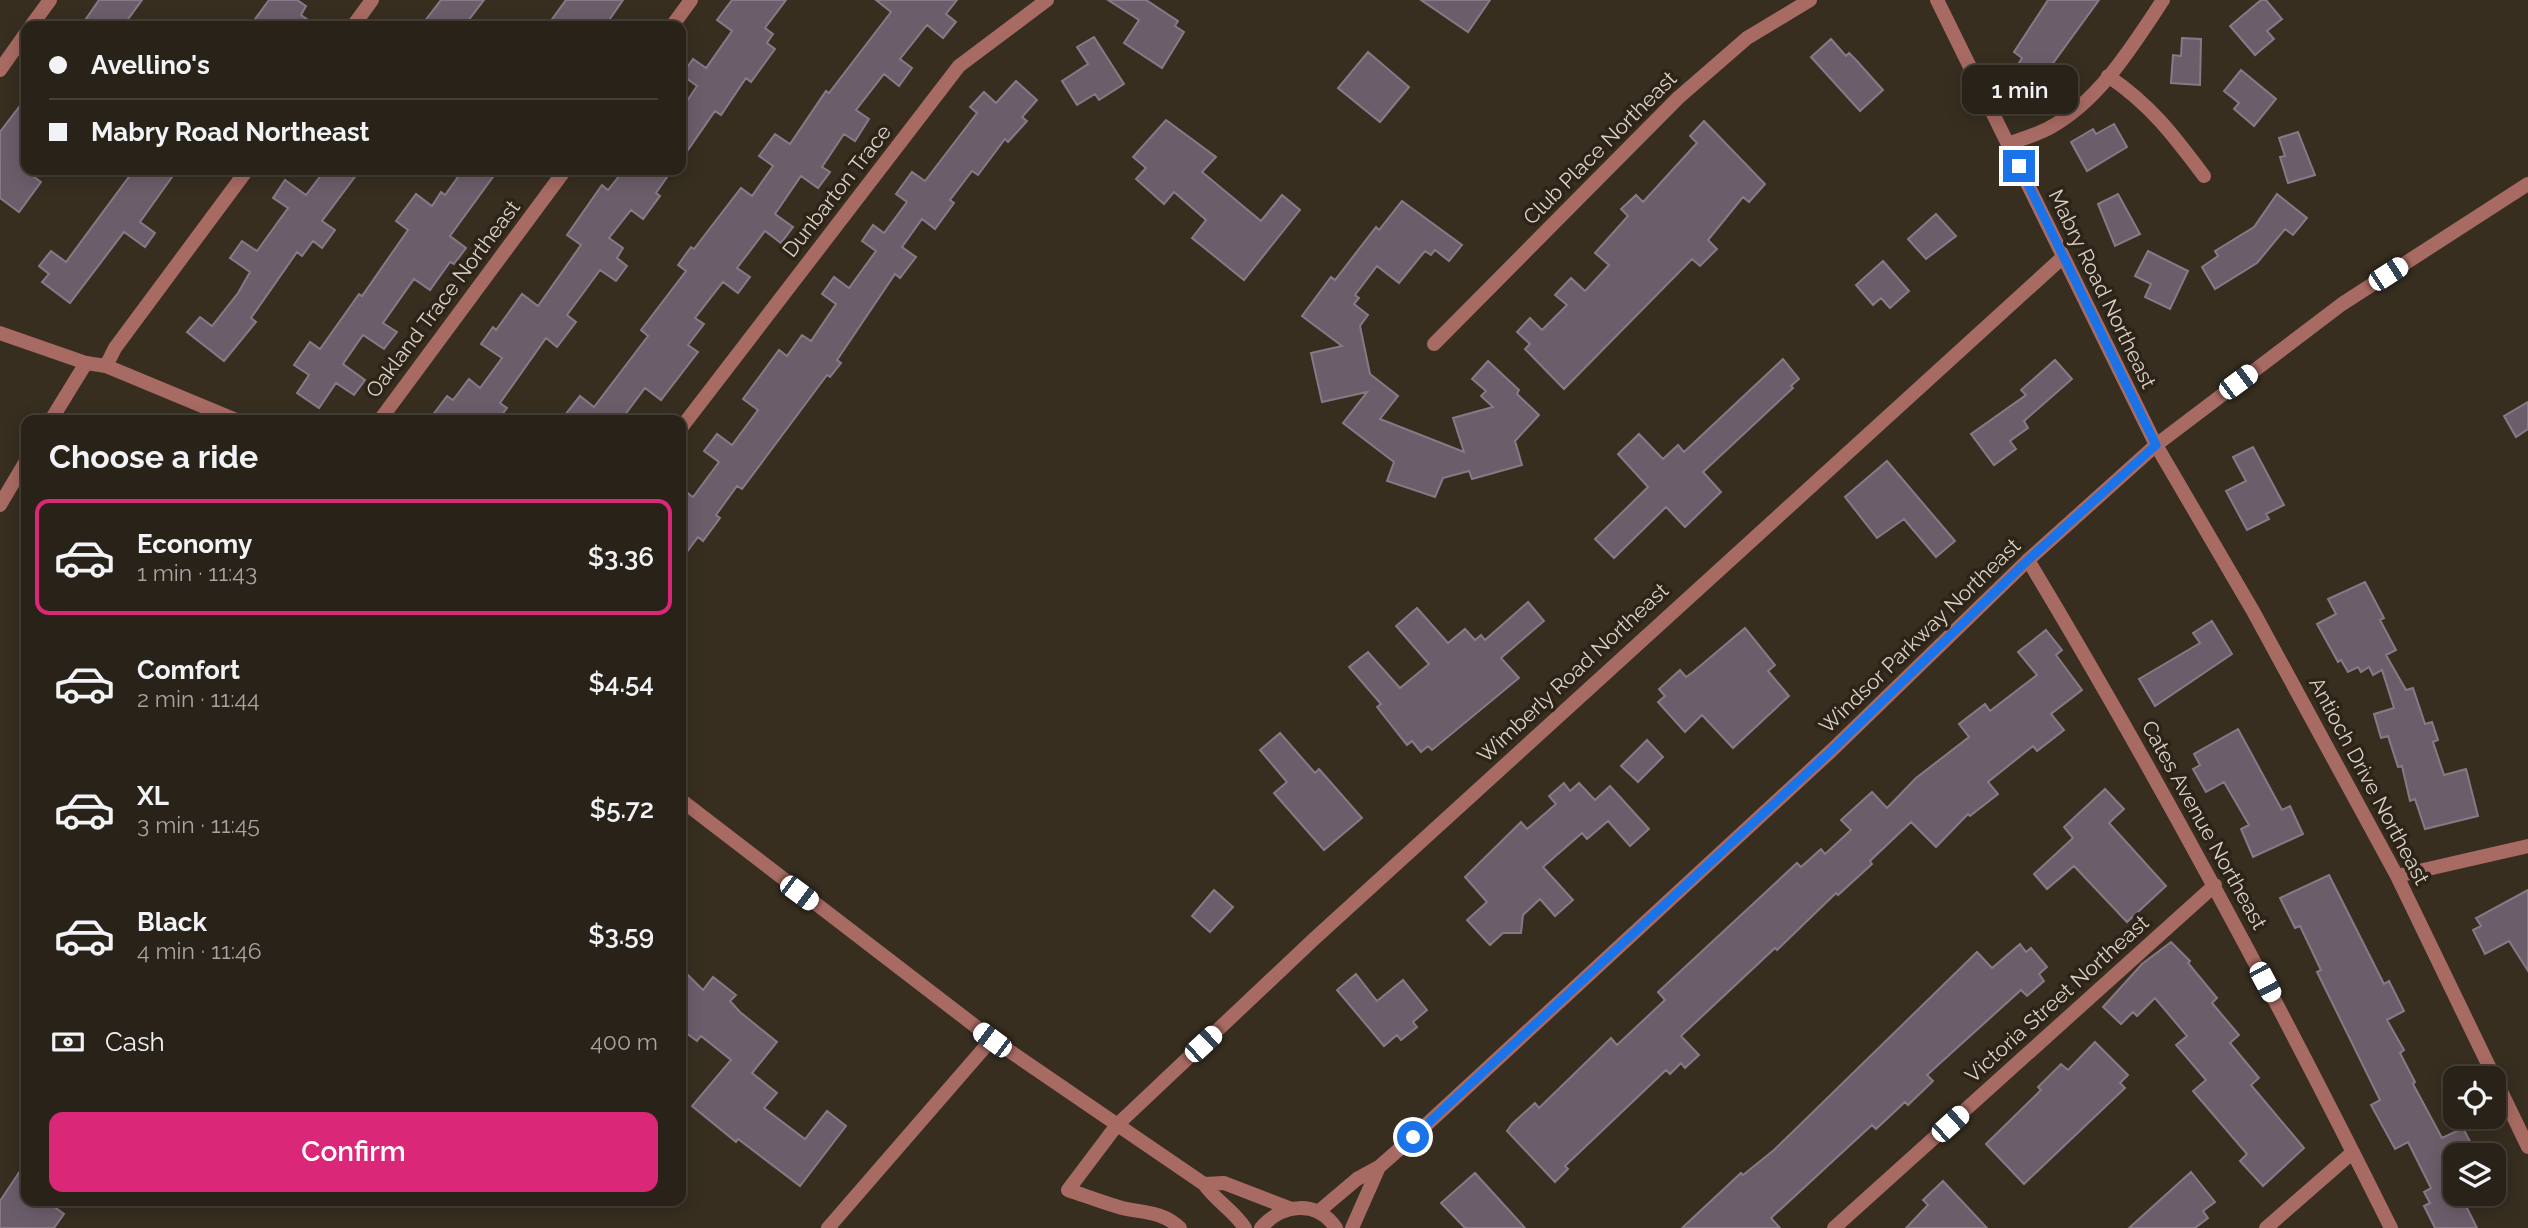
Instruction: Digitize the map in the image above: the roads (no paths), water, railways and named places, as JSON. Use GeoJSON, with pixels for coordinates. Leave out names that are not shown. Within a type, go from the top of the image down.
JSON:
{"type":"FeatureCollection","features":[{"type":"Feature","properties":{"kind":"street"},"geometry":{"type":"LineString","coordinates":[[35,21],[50,0]]}},
{"type":"Feature","properties":{"kind":"street"},"geometry":{"type":"LineString","coordinates":[[357,21],[372,0]]}},
{"type":"Feature","properties":{"kind":"street"},"geometry":{"type":"LineString","coordinates":[[676,21],[691,0]]}},
{"type":"Feature","properties":{"kind":"street","name":"Dunbarton Trace"},"geometry":{"type":"LineString","coordinates":[[686,421],[959,66],[1047,0]]}},
{"type":"Feature","properties":{"kind":"street","name":"Club Place Northeast"},"geometry":{"type":"LineString","coordinates":[[1434,344],[1678,98],[1747,38],[1810,0]]}},
{"type":"Feature","properties":{"kind":"street","name":"Mabry Road Northeast"},"geometry":{"type":"LineString","coordinates":[[1937,0],[2156,445]]}},
{"type":"Feature","properties":{"kind":"street"},"geometry":{"type":"LineString","coordinates":[[2008,144],[2048,129],[2077,109],[2108,76],[2163,0]]}},
{"type":"Feature","properties":{"kind":"street"},"geometry":{"type":"LineString","coordinates":[[0,70],[21,40]]}},
{"type":"Feature","properties":{"kind":"street"},"geometry":{"type":"LineString","coordinates":[[2108,76],[2139,97],[2165,124],[2204,176]]}},
{"type":"Feature","properties":{"kind":"street"},"geometry":{"type":"LineString","coordinates":[[106,366],[115,348],[243,175]]}},
{"type":"Feature","properties":{"kind":"street","name":"Oakland Trace Northeast"},"geometry":{"type":"LineString","coordinates":[[384,415],[561,175]]}},
{"type":"Feature","properties":{"kind":"street","name":"Windsor Parkway Northeast"},"geometry":{"type":"LineString","coordinates":[[1318,1212],[1357,1179],[1379,1167],[1831,751],[2028,560],[2156,445],[2342,303],[2528,184]]}},
{"type":"Feature","properties":{"kind":"street","name":"Wimberly Road Northeast"},"geometry":{"type":"LineString","coordinates":[[1180,1228],[1171,1219],[1152,1212],[1123,1208],[1068,1190],[1117,1125],[1755,535],[2063,257]]}},
{"type":"Feature","properties":{"kind":"street"},"geometry":{"type":"LineString","coordinates":[[0,333],[86,362],[106,366],[224,415]]}},
{"type":"Feature","properties":{"kind":"street"},"geometry":{"type":"LineString","coordinates":[[54,415],[86,362]]}},
{"type":"Feature","properties":{"kind":"street","name":"Antioch Drive Northeast"},"geometry":{"type":"LineString","coordinates":[[2156,445],[2253,611],[2397,876],[2528,1147]]}},
{"type":"Feature","properties":{"kind":"street"},"geometry":{"type":"LineString","coordinates":[[0,505],[21,469]]}},
{"type":"Feature","properties":{"kind":"street","name":"Cates Avenue Northeast"},"geometry":{"type":"LineString","coordinates":[[2028,560],[2116,707],[2215,885],[2390,1228]]}},
{"type":"Feature","properties":{"kind":"street"},"geometry":{"type":"LineString","coordinates":[[686,804],[992,1040],[1204,1184],[1245,1228]]}},
{"type":"Feature","properties":{"kind":"street"},"geometry":{"type":"LineString","coordinates":[[2397,876],[2528,846]]}},
{"type":"Feature","properties":{"kind":"street","name":"Victoria Street Northeast"},"geometry":{"type":"LineString","coordinates":[[1834,1228],[2215,885]]}},
{"type":"Feature","properties":{"kind":"street"},"geometry":{"type":"LineString","coordinates":[[828,1228],[992,1040]]}},
{"type":"Feature","properties":{"kind":"street"},"geometry":{"type":"LineString","coordinates":[[2266,1228],[2353,1152]]}},
{"type":"Feature","properties":{"kind":"street","name":"Windsor Parkway Northeast"},"geometry":{"type":"LineString","coordinates":[[1352,1228],[1379,1167]]}},
{"type":"Feature","properties":{"kind":"street"},"geometry":{"type":"LineString","coordinates":[[1204,1184],[1224,1183],[1289,1208],[1310,1208],[1336,1228]]}},
{"type":"Feature","properties":{"kind":"street"},"geometry":{"type":"LineString","coordinates":[[1261,1228],[1269,1218],[1289,1208]]}}]}
